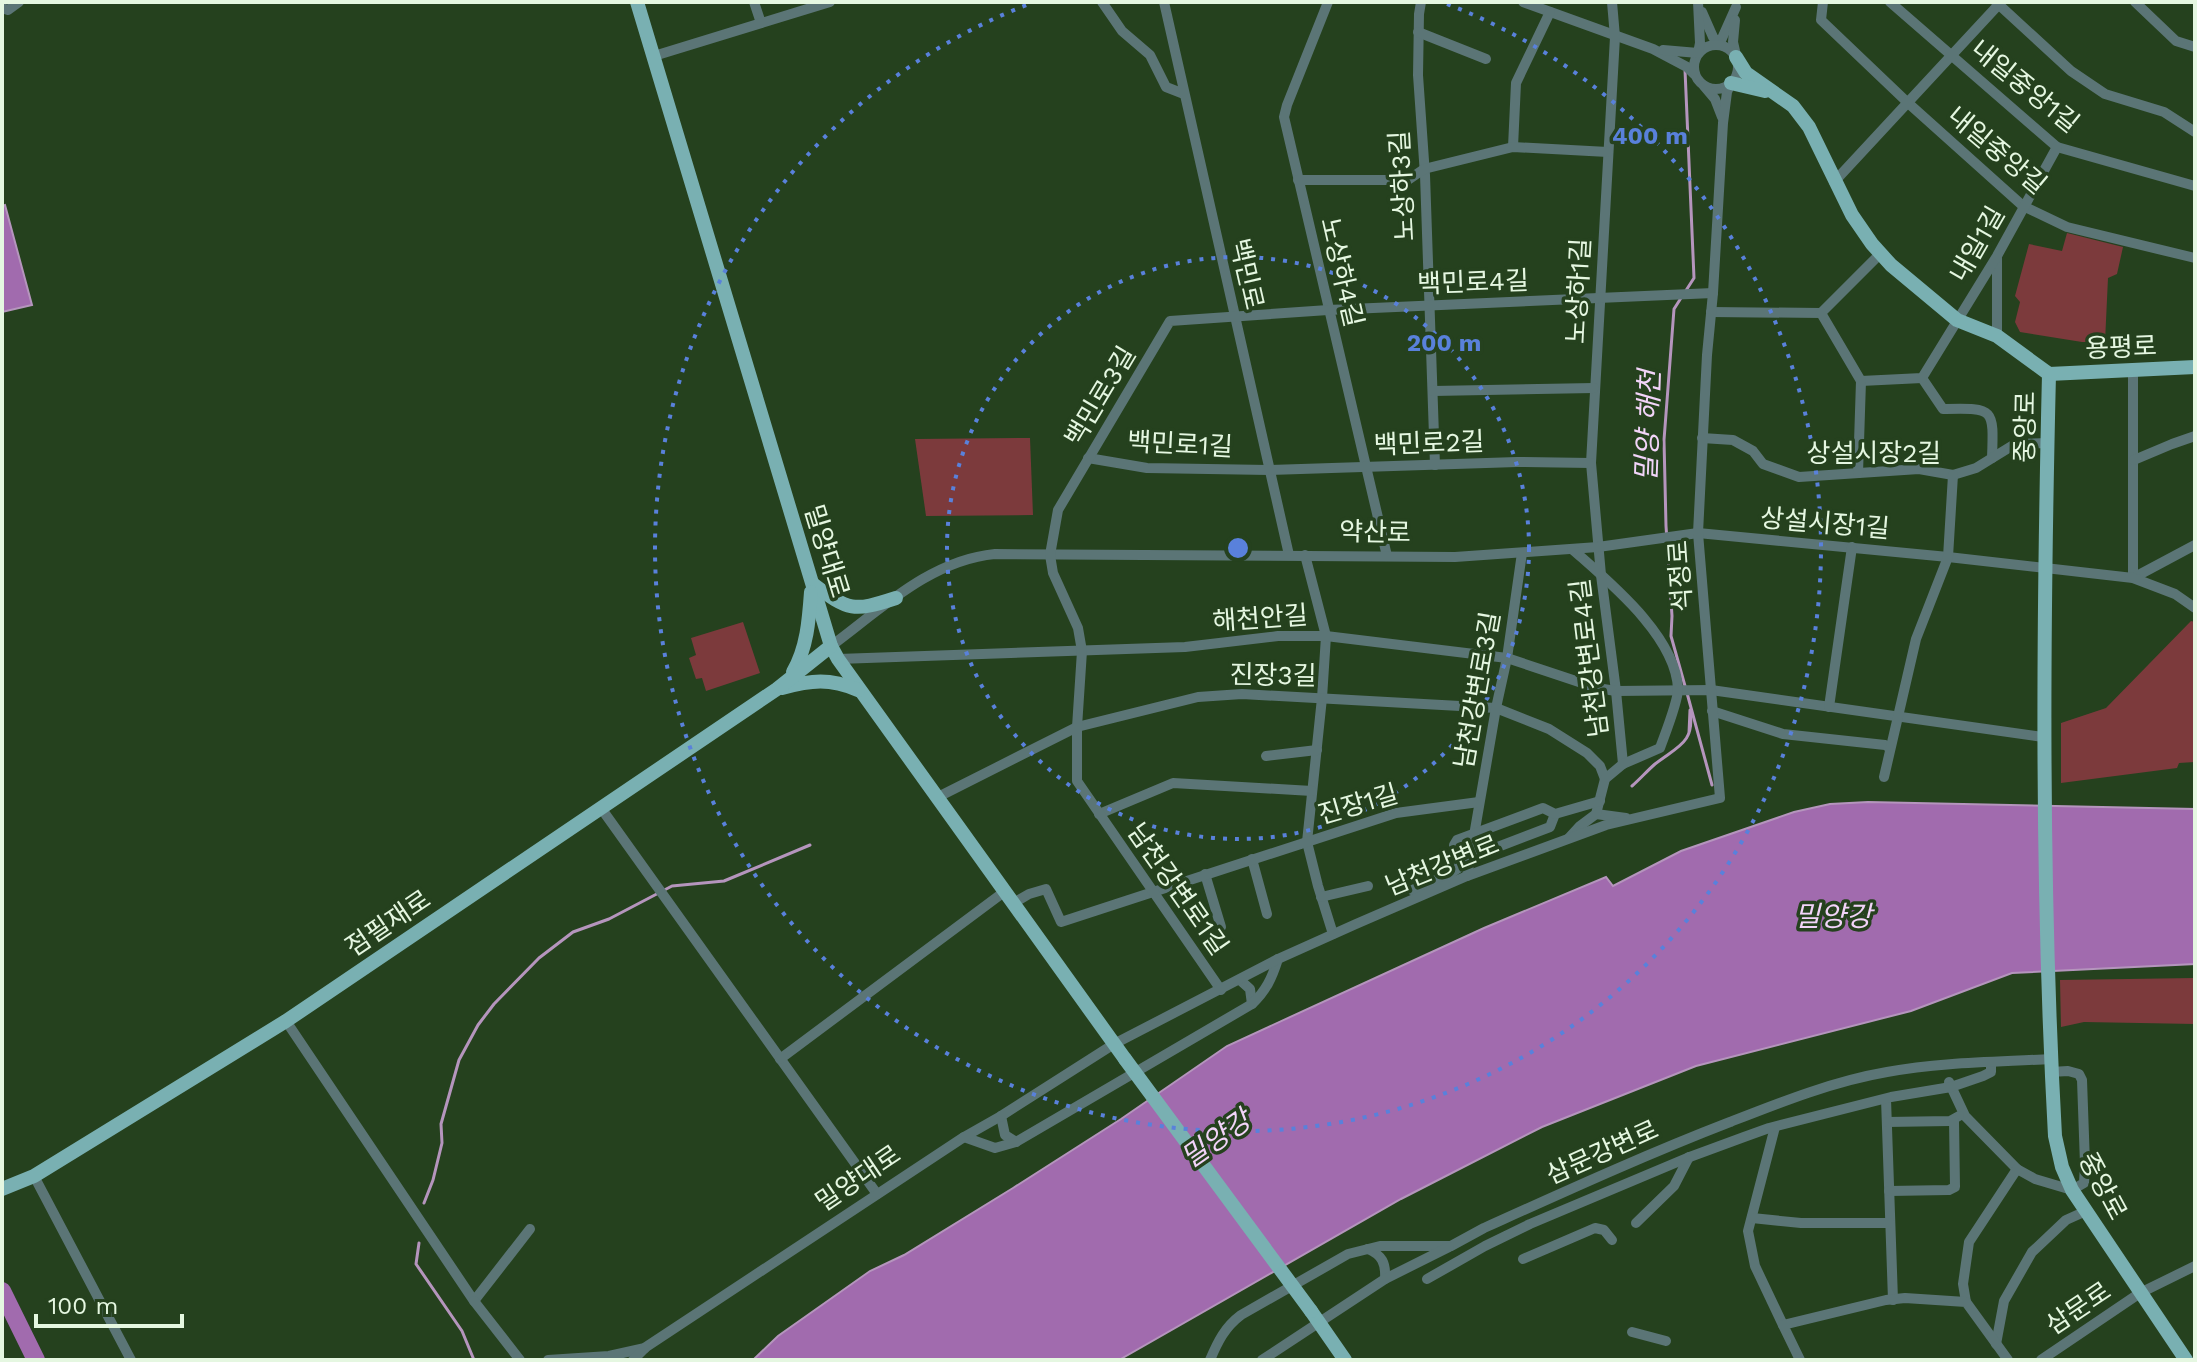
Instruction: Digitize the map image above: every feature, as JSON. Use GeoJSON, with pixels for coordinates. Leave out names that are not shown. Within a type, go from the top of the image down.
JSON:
{"type":"FeatureCollection","features":[{"type":"Feature","properties":{"kind":"main road","name":"밀양대로"},"geometry":{"type":"LineString","coordinates":[[637,2],[834,653],[1008,898],[1315,1316]]}},
{"type":"Feature","properties":{"kind":"main road","name":"중앙로"},"geometry":{"type":"LineString","coordinates":[[1736,57],[1746,73],[1793,106],[1809,127],[1852,215],[1880,254],[1957,320],[1997,336],[2049,374],[2043,737],[2055,1136],[2062,1167],[2072,1190],[2186,1360]]}},
{"type":"Feature","properties":{"kind":"main road"},"geometry":{"type":"LineString","coordinates":[[1731,83],[1773,93]]}},
{"type":"Feature","properties":{"kind":"main road","name":"용평로"},"geometry":{"type":"LineString","coordinates":[[2049,374],[2195,367]]}},
{"type":"Feature","properties":{"kind":"main road","name":"약산로"},"geometry":{"type":"LineString","coordinates":[[812,584],[853,608],[868,608],[896,598]]}},
{"type":"Feature","properties":{"kind":"main road"},"geometry":{"type":"LineString","coordinates":[[783,684],[799,661],[804,645],[812,584]]}},
{"type":"Feature","properties":{"kind":"main road","name":"점필재로"},"geometry":{"type":"LineString","coordinates":[[9,1187],[34,1176],[286,1021],[783,684],[834,653]]}},
{"type":"Feature","properties":{"kind":"main road","name":"점필재로"},"geometry":{"type":"LineString","coordinates":[[783,684],[828,681],[860,691]]}},
{"type":"Feature","properties":{"kind":"main road"},"geometry":{"type":"LineString","coordinates":[[1315,1316],[1345,1360]]}},
{"type":"Feature","properties":{"kind":"street"},"geometry":{"type":"LineString","coordinates":[[2,8],[8,10],[19,2]]}},
{"type":"Feature","properties":{"kind":"street"},"geometry":{"type":"LineString","coordinates":[[754,2],[761,23]]}},
{"type":"Feature","properties":{"kind":"street"},"geometry":{"type":"LineString","coordinates":[[654,56],[830,2]]}},
{"type":"Feature","properties":{"kind":"street"},"geometry":{"type":"LineString","coordinates":[[1102,2],[1122,31],[1150,55],[1166,87],[1184,94]]}},
{"type":"Feature","properties":{"kind":"street","name":"백민로"},"geometry":{"type":"LineString","coordinates":[[1164,2],[1289,555]]}},
{"type":"Feature","properties":{"kind":"street","name":"노상하4길"},"geometry":{"type":"LineString","coordinates":[[1328,2],[1284,117],[1387,556]]}},
{"type":"Feature","properties":{"kind":"street","name":"노상하3길"},"geometry":{"type":"LineString","coordinates":[[1421,2],[1418,75],[1435,465]]}},
{"type":"Feature","properties":{"kind":"street"},"geometry":{"type":"LineString","coordinates":[[1523,2],[1653,49],[1687,67],[1715,99],[1723,123]]}},
{"type":"Feature","properties":{"kind":"street","name":"노상하1길"},"geometry":{"type":"LineString","coordinates":[[1598,547],[1591,463],[1615,37],[1612,2]]}},
{"type":"Feature","properties":{"kind":"street"},"geometry":{"type":"LineString","coordinates":[[1694,74],[1694,59],[1700,43],[1698,2],[1719,45]]}},
{"type":"Feature","properties":{"kind":"street","name":"내일중앙길"},"geometry":{"type":"LineString","coordinates":[[1823,2],[1821,20],[2023,206],[2067,227],[2195,258]]}},
{"type":"Feature","properties":{"kind":"street","name":"내일중앙1길"},"geometry":{"type":"LineString","coordinates":[[1890,2],[2057,147],[2195,186]]}},
{"type":"Feature","properties":{"kind":"street"},"geometry":{"type":"LineString","coordinates":[[2135,2],[2176,41],[2195,47]]}},
{"type":"Feature","properties":{"kind":"street"},"geometry":{"type":"LineString","coordinates":[[1834,182],[1999,3]]}},
{"type":"Feature","properties":{"kind":"street","name":"내일중앙1길"},"geometry":{"type":"LineString","coordinates":[[1999,3],[2071,71],[2105,94],[2164,112],[2195,132]]}},
{"type":"Feature","properties":{"kind":"street"},"geometry":{"type":"LineString","coordinates":[[1719,45],[1737,5]]}},
{"type":"Feature","properties":{"kind":"street"},"geometry":{"type":"LineString","coordinates":[[1704,86],[1718,89],[1731,83],[1738,71],[1733,42],[1737,5]]}},
{"type":"Feature","properties":{"kind":"street"},"geometry":{"type":"LineString","coordinates":[[1513,147],[1516,83],[1550,12]]}},
{"type":"Feature","properties":{"kind":"street"},"geometry":{"type":"LineString","coordinates":[[1418,32],[1486,59]]}},
{"type":"Feature","properties":{"kind":"street"},"geometry":{"type":"LineString","coordinates":[[1653,49],[1698,53],[1711,45],[1719,45],[1726,47],[1736,57]]}},
{"type":"Feature","properties":{"kind":"street","name":"석정로"},"geometry":{"type":"LineString","coordinates":[[1711,690],[1698,533],[1710,293],[1723,123],[1731,83]]}},
{"type":"Feature","properties":{"kind":"street"},"geometry":{"type":"LineString","coordinates":[[1298,180],[1408,180],[1424,169],[1513,147],[1608,152]]}},
{"type":"Feature","properties":{"kind":"street","name":"내일1길"},"geometry":{"type":"LineString","coordinates":[[1922,378],[1997,256],[2057,147]]}},
{"type":"Feature","properties":{"kind":"street"},"geometry":{"type":"LineString","coordinates":[[1711,312],[1821,313],[1880,254]]}},
{"type":"Feature","properties":{"kind":"street"},"geometry":{"type":"LineString","coordinates":[[1997,256],[1997,336]]}},
{"type":"Feature","properties":{"kind":"street","name":"백민로4길"},"geometry":{"type":"LineString","coordinates":[[1234,316],[1710,293]]}},
{"type":"Feature","properties":{"kind":"street"},"geometry":{"type":"LineString","coordinates":[[1821,313],[1861,381],[1858,473]]}},
{"type":"Feature","properties":{"kind":"street","name":"백민로3길"},"geometry":{"type":"LineString","coordinates":[[1050,555],[1058,510],[1170,321],[1234,316]]}},
{"type":"Feature","properties":{"kind":"street"},"geometry":{"type":"LineString","coordinates":[[2133,371],[2133,578],[2195,545]]}},
{"type":"Feature","properties":{"kind":"street"},"geometry":{"type":"LineString","coordinates":[[1861,381],[1922,378],[1943,409],[1979,409],[1988,413],[1993,425],[1992,458]]}},
{"type":"Feature","properties":{"kind":"street"},"geometry":{"type":"LineString","coordinates":[[1433,391],[1594,388]]}},
{"type":"Feature","properties":{"kind":"street"},"geometry":{"type":"LineString","coordinates":[[2134,460],[2195,436]]}},
{"type":"Feature","properties":{"kind":"street","name":"상설시장2길"},"geometry":{"type":"LineString","coordinates":[[1702,438],[1733,440],[1753,451],[1763,464],[1799,477],[1919,469],[1953,475],[1976,468],[2015,444],[2048,443]]}},
{"type":"Feature","properties":{"kind":"street","name":"백민로1길"},"geometry":{"type":"LineString","coordinates":[[1088,458],[1147,468],[1269,470]]}},
{"type":"Feature","properties":{"kind":"street","name":"백민로2길"},"geometry":{"type":"LineString","coordinates":[[1269,470],[1591,463]]}},
{"type":"Feature","properties":{"kind":"street"},"geometry":{"type":"LineString","coordinates":[[1884,777],[1916,639],[1948,557],[1953,475]]}},
{"type":"Feature","properties":{"kind":"street","name":"약산로"},"geometry":{"type":"LineString","coordinates":[[834,653],[896,598],[931,573],[972,556],[1455,557],[1598,547],[1698,533]]}},
{"type":"Feature","properties":{"kind":"street","name":"상설시장1길"},"geometry":{"type":"LineString","coordinates":[[1698,533],[2133,578],[2175,594],[2195,608]]}},
{"type":"Feature","properties":{"kind":"street","name":"남천강변로4길"},"geometry":{"type":"LineString","coordinates":[[1598,547],[1623,764]]}},
{"type":"Feature","properties":{"kind":"street"},"geometry":{"type":"LineString","coordinates":[[1829,707],[1852,547]]}},
{"type":"Feature","properties":{"kind":"street"},"geometry":{"type":"LineString","coordinates":[[1568,839],[1596,814],[1605,779],[1623,764],[1660,748],[1678,691],[1666,649],[1635,608],[1572,549]]}},
{"type":"Feature","properties":{"kind":"street","name":"남천강변로3길"},"geometry":{"type":"LineString","coordinates":[[1467,876],[1507,658],[1522,553]]}},
{"type":"Feature","properties":{"kind":"street"},"geometry":{"type":"LineString","coordinates":[[1050,555],[1053,573],[1078,628],[1082,651]]}},
{"type":"Feature","properties":{"kind":"street"},"geometry":{"type":"LineString","coordinates":[[1305,555],[1326,636],[1307,842],[1333,934]]}},
{"type":"Feature","properties":{"kind":"street","name":"해천안길"},"geometry":{"type":"LineString","coordinates":[[834,653],[1082,651],[1185,647],[1278,636],[1326,636],[1507,658],[1597,688],[1616,691],[1711,690]]}},
{"type":"Feature","properties":{"kind":"street","name":"남천강변로1길"},"geometry":{"type":"LineString","coordinates":[[1082,651],[1077,781],[1221,990]]}},
{"type":"Feature","properties":{"kind":"street"},"geometry":{"type":"LineString","coordinates":[[1711,690],[2043,737]]}},
{"type":"Feature","properties":{"kind":"street","name":"남천강변로"},"geometry":{"type":"LineString","coordinates":[[1114,1044],[1278,959],[1467,876],[1606,825],[1720,798],[1711,690]]}},
{"type":"Feature","properties":{"kind":"street","name":"진장3길"},"geometry":{"type":"LineString","coordinates":[[936,798],[1077,727],[1198,697],[1242,694],[1496,708],[1549,729],[1587,753],[1600,766],[1605,779]]}},
{"type":"Feature","properties":{"kind":"street"},"geometry":{"type":"LineString","coordinates":[[1712,711],[1783,734],[1890,748]]}},
{"type":"Feature","properties":{"kind":"street"},"geometry":{"type":"LineString","coordinates":[[1266,756],[1317,750]]}},
{"type":"Feature","properties":{"kind":"street","name":"남천강변로1길"},"geometry":{"type":"LineString","coordinates":[[1099,814],[1173,783],[1312,791]]}},
{"type":"Feature","properties":{"kind":"street"},"geometry":{"type":"LineString","coordinates":[[1473,835],[1543,808],[1555,814],[1600,801]]}},
{"type":"Feature","properties":{"kind":"street","name":"진장1길"},"geometry":{"type":"LineString","coordinates":[[1008,898],[1046,889],[1061,922],[1396,813],[1479,802]]}},
{"type":"Feature","properties":{"kind":"street"},"geometry":{"type":"LineString","coordinates":[[601,808],[877,1194]]}},
{"type":"Feature","properties":{"kind":"street"},"geometry":{"type":"LineString","coordinates":[[1469,858],[1550,827],[1555,814]]}},
{"type":"Feature","properties":{"kind":"street"},"geometry":{"type":"LineString","coordinates":[[1596,814],[1632,819]]}},
{"type":"Feature","properties":{"kind":"street","name":"남천강변로3길"},"geometry":{"type":"LineString","coordinates":[[1412,890],[1460,867],[1454,845],[1457,840],[1473,835]]}},
{"type":"Feature","properties":{"kind":"street"},"geometry":{"type":"LineString","coordinates":[[1252,859],[1267,914]]}},
{"type":"Feature","properties":{"kind":"street"},"geometry":{"type":"LineString","coordinates":[[1205,874],[1221,927]]}},
{"type":"Feature","properties":{"kind":"street"},"geometry":{"type":"LineString","coordinates":[[1321,897],[1368,886]]}},
{"type":"Feature","properties":{"kind":"street"},"geometry":{"type":"LineString","coordinates":[[780,1059],[1008,898]]}},
{"type":"Feature","properties":{"kind":"street"},"geometry":{"type":"LineString","coordinates":[[964,1137],[995,1148],[1016,1142],[1252,1004],[1271,980],[1278,959]]}},
{"type":"Feature","properties":{"kind":"street"},"geometry":{"type":"LineString","coordinates":[[1240,980],[1250,989],[1252,1004]]}},
{"type":"Feature","properties":{"kind":"street"},"geometry":{"type":"LineString","coordinates":[[286,1021],[474,1301],[520,1360]]}},
{"type":"Feature","properties":{"kind":"street","name":"밀양대로"},"geometry":{"type":"LineString","coordinates":[[633,1360],[646,1347],[877,1194],[1114,1044]]}},
{"type":"Feature","properties":{"kind":"street"},"geometry":{"type":"LineString","coordinates":[[1959,1117],[2017,1169],[2035,1179],[2072,1190],[2084,1183],[2082,1080],[2079,1074],[2068,1071],[2051,1058]]}},
{"type":"Feature","properties":{"kind":"street","name":"삼문강변로"},"geometry":{"type":"LineString","coordinates":[[1210,1360],[1224,1331],[1241,1315],[1348,1254],[1366,1248],[1396,1245],[1451,1246],[1484,1228],[1709,1130],[1824,1088],[1886,1072],[2051,1058]]}},
{"type":"Feature","properties":{"kind":"street"},"geometry":{"type":"LineString","coordinates":[[1427,1279],[1530,1224],[1689,1157],[1775,1127],[1991,1072],[1991,1062]]}},
{"type":"Feature","properties":{"kind":"street"},"geometry":{"type":"LineString","coordinates":[[1889,1191],[1949,1190],[1955,1187],[1959,1117],[1950,1084]]}},
{"type":"Feature","properties":{"kind":"street"},"geometry":{"type":"LineString","coordinates":[[1886,1099],[1893,1300]]}},
{"type":"Feature","properties":{"kind":"street"},"geometry":{"type":"LineString","coordinates":[[1001,1116],[1005,1135],[1016,1142]]}},
{"type":"Feature","properties":{"kind":"street"},"geometry":{"type":"LineString","coordinates":[[1887,1122],[1924,1123],[1959,1117]]}},
{"type":"Feature","properties":{"kind":"street"},"geometry":{"type":"LineString","coordinates":[[1775,1127],[1748,1231],[1755,1266],[1800,1360]]}},
{"type":"Feature","properties":{"kind":"street"},"geometry":{"type":"LineString","coordinates":[[1636,1223],[1674,1186],[1689,1157]]}},
{"type":"Feature","properties":{"kind":"street"},"geometry":{"type":"LineString","coordinates":[[2008,1360],[1966,1302],[1963,1284],[1969,1242],[2017,1169]]}},
{"type":"Feature","properties":{"kind":"street"},"geometry":{"type":"LineString","coordinates":[[34,1176],[131,1360]]}},
{"type":"Feature","properties":{"kind":"street"},"geometry":{"type":"LineString","coordinates":[[1996,1344],[2004,1301],[2032,1252],[2066,1220],[2086,1211]]}},
{"type":"Feature","properties":{"kind":"street"},"geometry":{"type":"LineString","coordinates":[[1752,1218],[1801,1223],[1890,1223]]}},
{"type":"Feature","properties":{"kind":"street"},"geometry":{"type":"LineString","coordinates":[[1523,1259],[1595,1228],[1604,1230],[1612,1240]]}},
{"type":"Feature","properties":{"kind":"street"},"geometry":{"type":"LineString","coordinates":[[474,1301],[530,1229]]}},
{"type":"Feature","properties":{"kind":"street"},"geometry":{"type":"LineString","coordinates":[[1262,1360],[1315,1316],[1451,1246]]}},
{"type":"Feature","properties":{"kind":"street"},"geometry":{"type":"LineString","coordinates":[[1366,1248],[1377,1253],[1384,1262],[1385,1279]]}},
{"type":"Feature","properties":{"kind":"street"},"geometry":{"type":"LineString","coordinates":[[2140,1293],[2195,1266]]}},
{"type":"Feature","properties":{"kind":"street","name":"삼문로"},"geometry":{"type":"LineString","coordinates":[[2041,1360],[2140,1293]]}},
{"type":"Feature","properties":{"kind":"street"},"geometry":{"type":"LineString","coordinates":[[1783,1325],[1905,1298],[1966,1302]]}},
{"type":"Feature","properties":{"kind":"street"},"geometry":{"type":"LineString","coordinates":[[1632,1332],[1666,1341]]}},
{"type":"Feature","properties":{"kind":"street"},"geometry":{"type":"LineString","coordinates":[[548,1360],[609,1356],[646,1347]]}},
{"type":"Feature","properties":{"kind":"street"},"geometry":{"type":"LineString","coordinates":[[1215,1348],[1222,1360]]}},
{"type":"Feature","properties":{"kind":"street"},"geometry":{"type":"LineString","coordinates":[[1270,1360],[1278,1349]]}},
{"type":"Feature","properties":{"kind":"shaded area"},"geometry":{"type":"Polygon","coordinates":[[[2067,233],[2123,247],[2117,274],[2108,278],[2105,342],[2082,342],[2020,332],[2015,322],[2020,302],[2015,296],[2029,244],[2062,251],[2067,233]]]}},
{"type":"Feature","properties":{"kind":"shaded area"},"geometry":{"type":"Polygon","coordinates":[[[1030,438],[1033,515],[926,516],[915,439],[1030,438]]]}},
{"type":"Feature","properties":{"kind":"shaded area"},"geometry":{"type":"Polygon","coordinates":[[[2191,621],[2195,622],[2195,762],[2179,763],[2177,768],[2061,783],[2061,723],[2106,708],[2191,621]]]}},
{"type":"Feature","properties":{"kind":"shaded area"},"geometry":{"type":"Polygon","coordinates":[[[743,622],[760,673],[706,691],[702,678],[696,679],[689,658],[696,655],[691,638],[743,622]]]}},
{"type":"Feature","properties":{"kind":"shaded area"},"geometry":{"type":"Polygon","coordinates":[[[2195,978],[2195,1024],[2084,1022],[2061,1027],[2060,980],[2195,978]]]}},
{"type":"Feature","properties":{"kind":"water"},"geometry":{"type":"Polygon","coordinates":[[[5,205],[32,305],[2,312],[2,206],[5,205]]]}},
{"type":"Feature","properties":{"kind":"water","name":"밀양강"},"geometry":{"type":"Polygon","coordinates":[[[1868,802],[2195,809],[2195,964],[2012,973],[1911,1011],[1696,1066],[1542,1127],[1401,1199],[1119,1360],[753,1360],[778,1336],[870,1271],[904,1255],[1013,1188],[1227,1046],[1484,928],[1606,877],[1613,886],[1681,851],[1794,812],[1830,804],[1868,802]]]}},
{"type":"Feature","properties":{"kind":"waterway","name":"밀양 해천"},"geometry":{"type":"LineString","coordinates":[[1685,70],[1694,278],[1685,292]]}},
{"type":"Feature","properties":{"kind":"waterway","name":"밀양 해천"},"geometry":{"type":"LineString","coordinates":[[1681,298],[1674,309],[1664,440],[1671,636],[1685,686]]}},
{"type":"Feature","properties":{"kind":"waterway","name":"밀양 해천"},"geometry":{"type":"LineString","coordinates":[[1687,693],[1712,785]]}},
{"type":"Feature","properties":{"kind":"waterway","name":"밀양 해천"},"geometry":{"type":"LineString","coordinates":[[1632,786],[1683,743],[1687,737],[1690,730],[1690,710],[1689,733]]}},
{"type":"Feature","properties":{"kind":"waterway"},"geometry":{"type":"LineString","coordinates":[[424,1203],[433,1180],[442,1143],[441,1124],[459,1060],[478,1025],[494,1004],[539,958],[573,932],[609,919],[672,886],[724,881],[810,845]]}},
{"type":"Feature","properties":{"kind":"waterway"},"geometry":{"type":"LineString","coordinates":[[419,1243],[416,1264],[462,1331],[474,1360]]}},
{"type":"Feature","properties":{"kind":"waterway"},"geometry":{"type":"LineString","coordinates":[[2,1291],[36,1360]]}}]}
